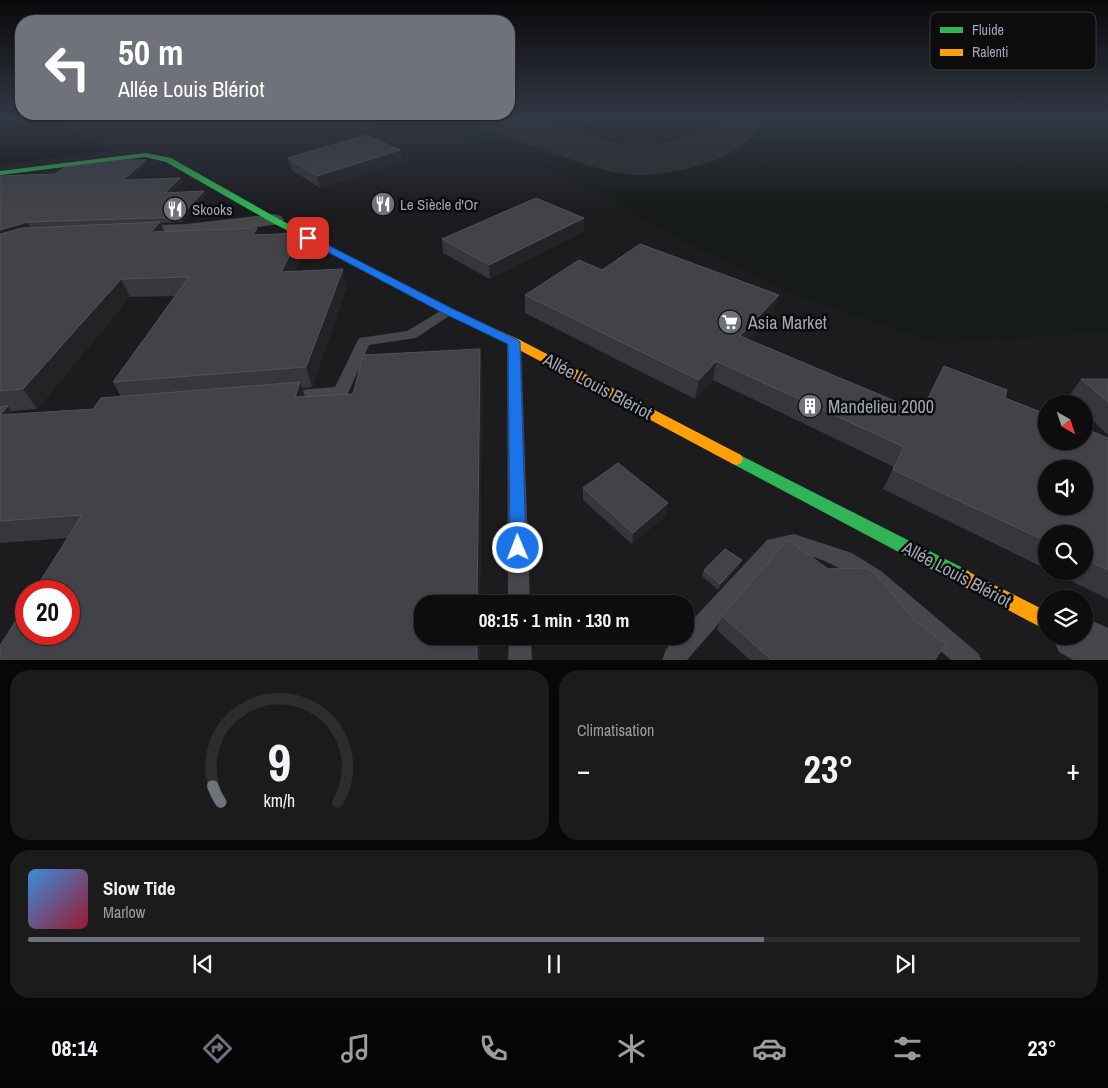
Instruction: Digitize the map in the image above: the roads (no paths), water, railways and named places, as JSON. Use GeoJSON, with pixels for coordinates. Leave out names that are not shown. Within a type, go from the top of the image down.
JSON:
{"type":"FeatureCollection","features":[{"type":"Feature","properties":{"kind":"street","name":"Allée Louis Blériot"},"geometry":{"type":"LineString","coordinates":[[0,173],[145,155],[168,160],[274,220],[447,311],[514,342],[1038,621]]}},
{"type":"Feature","properties":{"kind":"street"},"geometry":{"type":"LineString","coordinates":[[108,233],[186,230],[274,220]]}},
{"type":"Feature","properties":{"kind":"lane"},"geometry":{"type":"LineString","coordinates":[[273,398],[341,392],[364,341],[411,335],[447,311]]}},
{"type":"Feature","properties":{"kind":"lane"},"geometry":{"type":"LineString","coordinates":[[514,342],[519,595]]}},
{"type":"Feature","properties":{"kind":"lane"},"geometry":{"type":"LineString","coordinates":[[674,660],[674,657],[774,546],[794,543],[845,560],[874,578],[970,660]]}},
{"type":"Feature","properties":{"kind":"lane"},"geometry":{"type":"LineString","coordinates":[[520,645],[520,660]]}},
{"type":"Feature","properties":{"kind":"place","name":"Le Siècle d'Or"},"geometry":{"type":"Point","coordinates":[383,204]}},
{"type":"Feature","properties":{"kind":"place","name":"Skooks"},"geometry":{"type":"Point","coordinates":[175,209]}},
{"type":"Feature","properties":{"kind":"place","name":"Asia Market"},"geometry":{"type":"Point","coordinates":[730,322]}},
{"type":"Feature","properties":{"kind":"place","name":"Mandelieu 2000"},"geometry":{"type":"Point","coordinates":[810,406]}}]}
